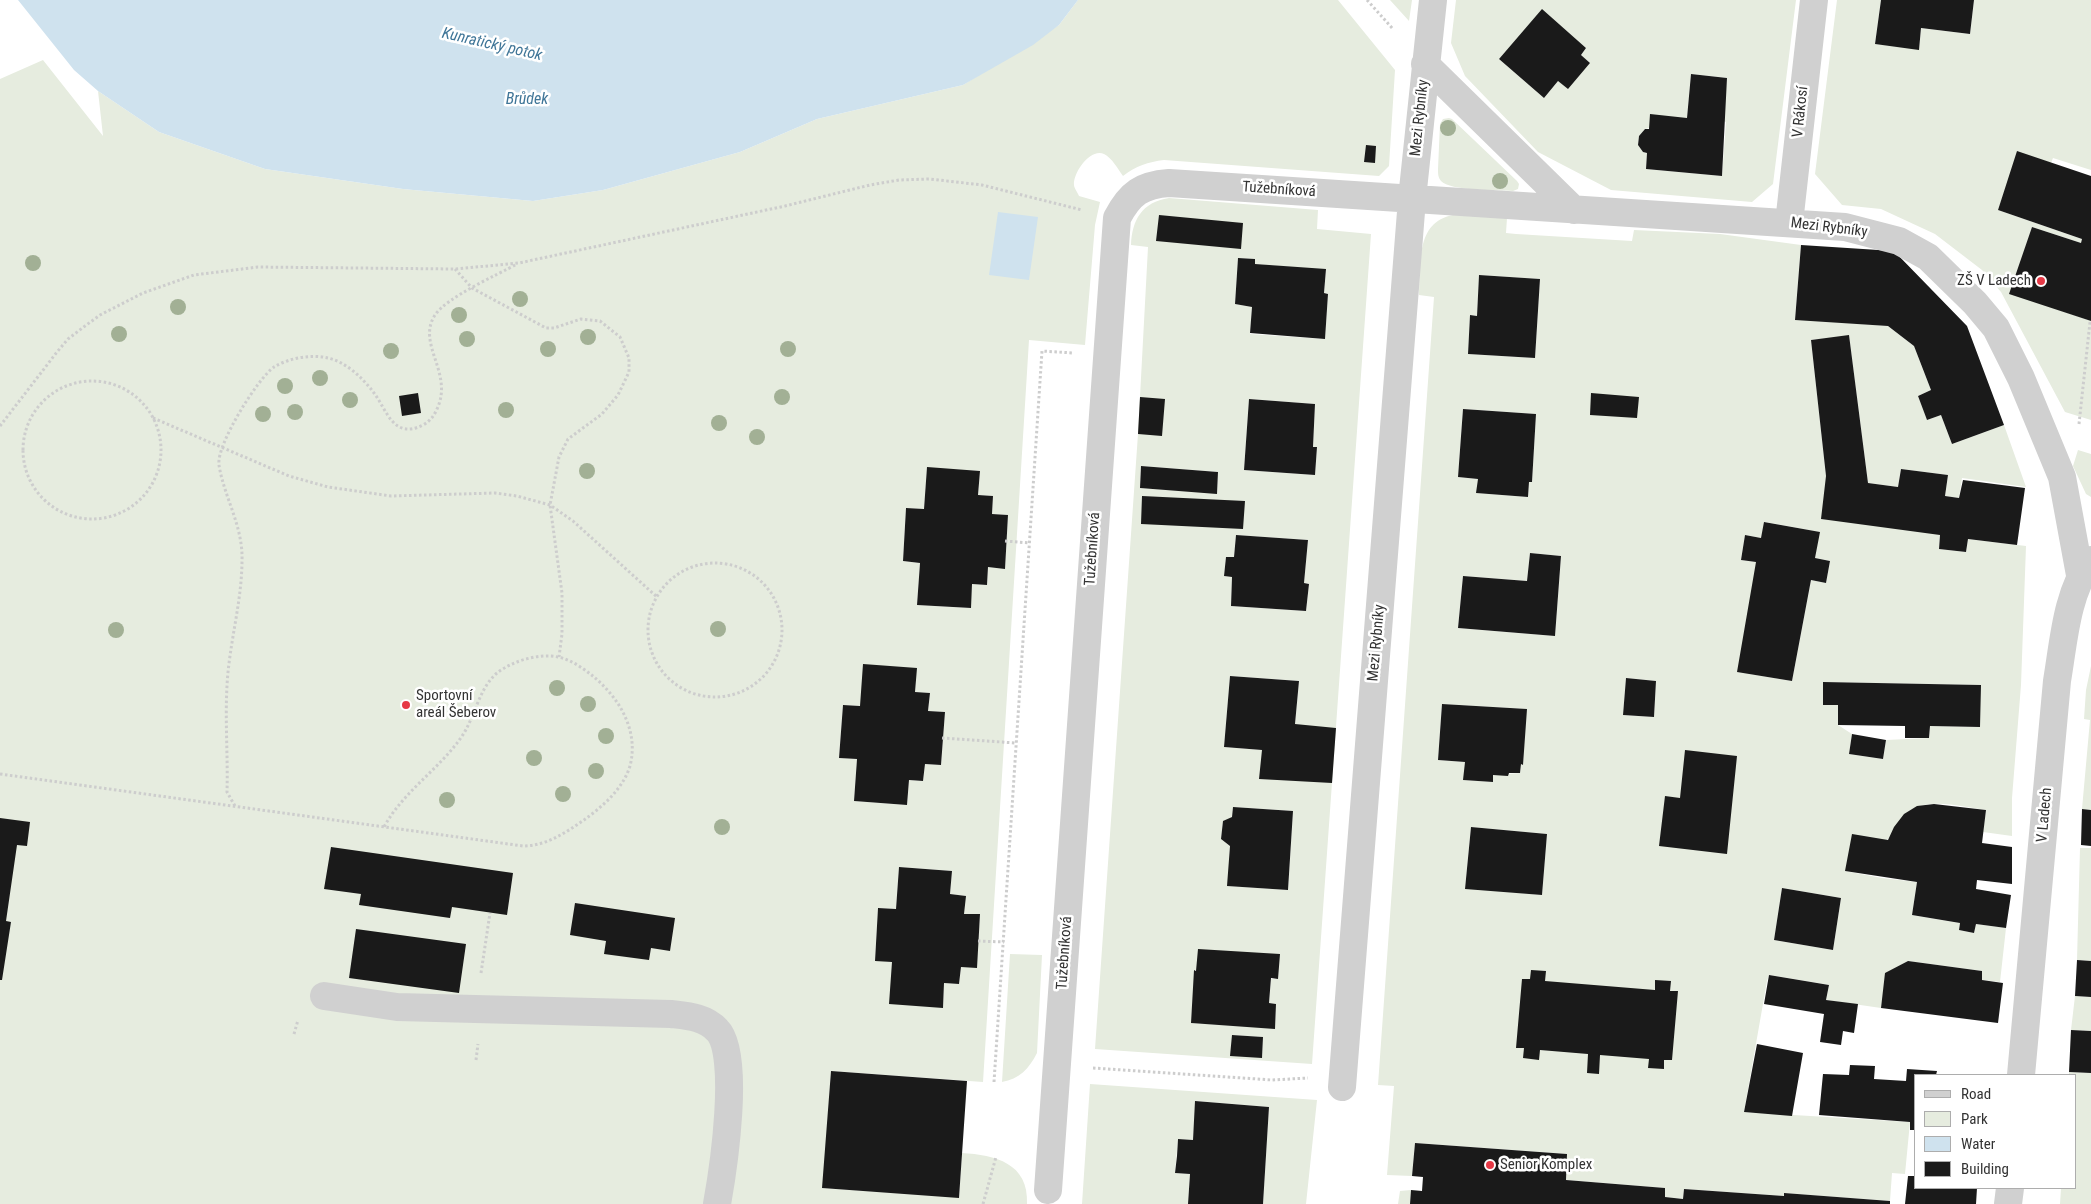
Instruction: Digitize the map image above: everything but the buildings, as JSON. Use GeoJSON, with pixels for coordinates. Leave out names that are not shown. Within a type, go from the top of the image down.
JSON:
{"type":"FeatureCollection","features":[{"type":"Feature","properties":{"kind":"street"},"geometry":{"type":"LineString","coordinates":[[1425,64],[1433,0]]}},
{"type":"Feature","properties":{"kind":"street","name":"V Rákosí"},"geometry":{"type":"LineString","coordinates":[[1789,223],[1814,0]]}},
{"type":"Feature","properties":{"kind":"street","name":"Mezi Rybníky"},"geometry":{"type":"LineString","coordinates":[[1342,1082],[1412,199],[1425,64]]}},
{"type":"Feature","properties":{"kind":"street","name":"Mezi Rybníky"},"geometry":{"type":"LineString","coordinates":[[1425,64],[1574,210]]}},
{"type":"Feature","properties":{"kind":"street","name":"Tužebníková"},"geometry":{"type":"LineString","coordinates":[[1048,1190],[1117,218],[1124,204],[1135,193],[1151,185],[1169,183],[1412,199]]}},
{"type":"Feature","properties":{"kind":"street","name":"Mezi Rybníky"},"geometry":{"type":"LineString","coordinates":[[1412,199],[1845,227],[1879,235],[1913,247],[1928,257],[1985,314],[1996,328],[2022,378],[2062,477],[2086,568]]}},
{"type":"Feature","properties":{"kind":"street","name":"V Ladech"},"geometry":{"type":"LineString","coordinates":[[2020,1074],[2058,681],[2067,618],[2086,568]]}},
{"type":"Feature","properties":{"kind":"street"},"geometry":{"type":"LineString","coordinates":[[324,996],[397,1007],[671,1014],[694,1016],[709,1023],[719,1031],[724,1041],[729,1086],[724,1157],[717,1204]]}},
{"type":"Feature","properties":{"kind":"street"},"geometry":{"type":"LineString","coordinates":[[2008,1204],[2010,1189]]}},
{"type":"Feature","properties":{"kind":"path"},"geometry":{"type":"LineString","coordinates":[[0,426],[57,352],[79,330],[100,315],[144,293],[194,275],[258,267],[454,269],[519,263],[899,180],[930,179],[982,184],[1117,218]]}},
{"type":"Feature","properties":{"kind":"path"},"geometry":{"type":"LineString","coordinates":[[235,806],[227,792],[226,687],[241,586],[242,558],[236,521],[218,464],[222,447],[238,415],[273,368],[288,360],[310,357],[335,360],[350,369],[374,392],[389,420],[395,425],[413,428],[427,423],[435,413],[443,390],[430,338],[434,316],[446,304],[519,263]]}},
{"type":"Feature","properties":{"kind":"path"},"geometry":{"type":"LineString","coordinates":[[454,269],[472,288],[546,328],[554,328],[581,319],[600,321],[620,337],[629,358],[625,382],[610,406],[577,431],[564,444],[556,466],[550,506],[562,593],[562,634],[559,657]]}},
{"type":"Feature","properties":{"kind":"path"},"geometry":{"type":"LineString","coordinates":[[2078,427],[2081,417],[2090,322]]}},
{"type":"Feature","properties":{"kind":"path"},"geometry":{"type":"LineString","coordinates":[[994,1082],[1042,351],[1075,353]]}},
{"type":"Feature","properties":{"kind":"path"},"geometry":{"type":"LineString","coordinates":[[153,418],[160,439],[160,460],[154,481],[142,499],[124,512],[104,519],[82,519],[61,512],[43,500],[30,482],[23,459],[24,435],[34,413],[50,395],[72,384],[95,381],[118,386],[139,399],[153,418],[289,476],[328,487],[391,496],[495,494],[517,496],[550,506],[573,521],[657,597]]}},
{"type":"Feature","properties":{"kind":"path"},"geometry":{"type":"LineString","coordinates":[[1006,541],[1030,543]]}},
{"type":"Feature","properties":{"kind":"path"},"geometry":{"type":"LineString","coordinates":[[714,563],[736,565],[756,576],[772,592],[781,613],[782,636],[776,659],[764,676],[747,689],[726,696],[705,696],[685,690],[667,677],[655,659],[649,638],[650,617],[657,597],[671,579],[691,567],[714,563]]}},
{"type":"Feature","properties":{"kind":"path"},"geometry":{"type":"LineString","coordinates":[[0,774],[384,827],[532,846],[566,833],[608,802],[624,779],[630,767],[632,738],[629,725],[619,703],[607,688],[584,669],[559,657],[547,656],[524,660],[497,674],[488,684],[460,739],[402,800],[384,827]]}},
{"type":"Feature","properties":{"kind":"path"},"geometry":{"type":"LineString","coordinates":[[942,738],[1016,743]]}},
{"type":"Feature","properties":{"kind":"path"},"geometry":{"type":"LineString","coordinates":[[476,1008],[490,913]]}},
{"type":"Feature","properties":{"kind":"path"},"geometry":{"type":"LineString","coordinates":[[978,940],[1004,942]]}},
{"type":"Feature","properties":{"kind":"path"},"geometry":{"type":"LineString","coordinates":[[1057,1065],[1272,1080],[1342,1082]]}},
{"type":"Feature","properties":{"kind":"path"},"geometry":{"type":"LineString","coordinates":[[982,1204],[996,1158]]}},
{"type":"Feature","properties":{"kind":"green space","name":"Sportovní areál Šeberov"},"geometry":{"type":"Polygon","coordinates":[[[1078,0],[1338,0],[1395,70],[1389,166],[1379,176],[1164,160],[1142,165],[1123,176],[1110,158],[1099,153],[1088,158],[1083,163],[1074,180],[1074,186],[1079,196],[1100,202],[1095,225],[1085,345],[1029,340],[983,1082],[831,1071],[823,1188],[959,1197],[962,1153],[998,1159],[1016,1170],[1026,1190],[1027,1204],[0,1204],[0,79],[43,60],[103,136],[98,91],[159,132],[265,169],[403,189],[533,201],[603,190],[740,152],[817,119],[963,85],[1059,25],[1078,0]],[[927,468],[924,509],[906,508],[903,561],[920,563],[917,605],[970,608],[972,584],[987,585],[988,567],[1005,568],[1008,515],[992,514],[993,496],[978,495],[980,471],[927,468]],[[916,668],[860,706],[843,705],[839,758],[857,759],[854,801],[907,805],[909,780],[923,781],[925,764],[941,765],[945,712],[928,711],[930,693],[915,692],[916,668]],[[899,867],[896,909],[878,908],[875,960],[892,962],[943,1007],[944,983],[959,984],[961,967],[978,941],[980,915],[964,914],[965,896],[950,894],[952,871],[899,867]]]}},
{"type":"Feature","properties":{"kind":"green space"},"geometry":{"type":"Polygon","coordinates":[[[1390,0],[1412,0],[1409,21],[1390,0]]]}},
{"type":"Feature","properties":{"kind":"green space"},"geometry":{"type":"Polygon","coordinates":[[[1456,0],[1796,0],[1773,184],[1752,202],[1611,190],[1538,152],[1465,76],[1451,43],[1456,0]],[[1542,10],[1499,59],[1544,98],[1558,81],[1568,88],[1590,63],[1581,55],[1586,48],[1542,10]],[[1691,74],[1687,118],[1645,129],[1639,136],[1638,145],[1643,152],[1647,153],[1646,169],[1722,176],[1726,122],[1723,121],[1727,78],[1691,74]]]}},
{"type":"Feature","properties":{"kind":"green space"},"geometry":{"type":"Polygon","coordinates":[[[1837,0],[1881,0],[1875,44],[1919,49],[1921,28],[1970,34],[1974,0],[2091,0],[2091,170],[2053,158],[2051,163],[2018,152],[1998,210],[2082,239],[2081,243],[2032,227],[2010,293],[2091,321],[2091,420],[2065,412],[2001,292],[1982,270],[1935,234],[1881,209],[1842,205],[1815,174],[1837,0]]]}},
{"type":"Feature","properties":{"kind":"green space"},"geometry":{"type":"Polygon","coordinates":[[[1449,118],[1517,181],[1519,184],[1518,189],[1513,191],[1454,187],[1441,181],[1438,171],[1440,124],[1443,119],[1449,118]]]}},
{"type":"Feature","properties":{"kind":"green space"},"geometry":{"type":"Polygon","coordinates":[[[1169,198],[1318,210],[1317,229],[1371,234],[1312,1064],[1095,1049],[1138,434],[1148,247],[1131,245],[1136,220],[1145,208],[1160,200],[1169,198]],[[1238,258],[1235,304],[1252,307],[1250,334],[1325,339],[1328,294],[1324,293],[1326,270],[1255,264],[1255,259],[1238,258]],[[1249,399],[1244,470],[1315,475],[1317,448],[1313,447],[1315,404],[1249,399]],[[1141,466],[1140,488],[1217,493],[1218,472],[1141,466]],[[1236,535],[1234,557],[1226,557],[1224,576],[1232,577],[1231,606],[1306,611],[1309,584],[1304,583],[1308,540],[1236,535]],[[1230,676],[1224,747],[1262,750],[1299,725],[1295,724],[1299,681],[1230,676]],[[1233,807],[1232,817],[1223,822],[1221,839],[1230,846],[1228,886],[1288,890],[1293,811],[1233,807]],[[1279,954],[1195,970],[1191,1023],[1275,1028],[1276,1004],[1269,1003],[1271,979],[1278,979],[1279,954]],[[1232,1035],[1262,1057],[1263,1037],[1232,1035]]]}},
{"type":"Feature","properties":{"kind":"green space"},"geometry":{"type":"Polygon","coordinates":[[[1453,215],[1507,218],[1506,233],[1516,234],[1632,241],[1634,230],[1720,234],[1801,245],[1795,319],[1888,326],[1914,346],[1931,390],[1918,396],[1927,420],[1941,415],[1952,444],[2004,425],[2026,487],[1962,478],[1959,498],[1945,496],[1948,475],[1901,469],[1898,487],[1868,483],[1849,336],[1811,340],[1826,476],[1940,535],[1939,549],[1966,552],[1968,539],[2026,546],[2021,685],[2012,798],[2012,836],[1983,832],[1986,810],[1943,804],[1921,806],[1903,816],[1891,836],[1882,845],[1845,871],[1917,882],[1912,915],[1960,923],[1959,930],[1974,933],[1976,924],[2006,928],[2000,982],[1982,980],[1982,971],[1908,961],[1886,973],[1881,1008],[1826,1000],[1829,985],[1769,975],[1767,981],[1744,1112],[1910,1122],[1905,1174],[1892,1173],[1890,1201],[1784,1193],[1784,1196],[1684,1189],[1683,1199],[1665,1197],[1665,1188],[1566,1180],[1567,1154],[1415,1143],[1412,1176],[1387,1175],[1394,1086],[1378,1085],[1434,297],[1419,295],[1420,271],[1422,246],[1426,235],[1432,226],[1441,219],[1453,215]],[[1479,275],[1477,316],[1470,315],[1468,354],[1535,358],[1540,279],[1479,275]],[[1463,409],[1458,477],[1478,479],[1477,493],[1528,497],[1529,482],[1532,482],[1536,414],[1463,409]],[[1765,522],[1761,538],[1745,535],[1741,560],[1756,562],[1750,674],[1792,681],[1811,580],[1826,583],[1830,561],[1815,558],[1819,532],[1765,522]],[[1530,553],[1527,581],[1463,576],[1458,628],[1555,636],[1561,556],[1530,553]],[[1626,678],[1623,715],[1654,717],[1656,681],[1626,678]],[[1823,682],[1824,705],[1838,705],[1838,725],[1852,734],[1849,754],[1883,759],[1886,740],[1929,738],[1930,726],[1980,727],[1980,685],[1823,682]],[[1442,704],[1438,760],[1465,762],[1464,780],[1493,782],[1493,775],[1520,773],[1521,764],[1523,765],[1526,709],[1442,704]],[[1471,827],[1465,888],[1542,895],[1547,834],[1471,827]],[[1782,888],[1774,940],[1833,950],[1841,898],[1782,888]]]}},
{"type":"Feature","properties":{"kind":"green space"},"geometry":{"type":"Polygon","coordinates":[[[2078,450],[2091,454],[2091,497],[2086,494],[2073,466],[2078,450]]]}},
{"type":"Feature","properties":{"kind":"green space"},"geometry":{"type":"Polygon","coordinates":[[[2091,666],[2091,810],[2082,809],[2090,720],[2084,719],[2086,690],[2091,666]]]}},
{"type":"Feature","properties":{"kind":"green space"},"geometry":{"type":"Polygon","coordinates":[[[2080,848],[2091,848],[2091,961],[2077,960],[2080,848]]]}},
{"type":"Feature","properties":{"kind":"green space"},"geometry":{"type":"Polygon","coordinates":[[[1010,954],[1042,955],[1037,1053],[1031,1064],[1023,1072],[1008,1081],[1002,1082],[1010,954]]]}},
{"type":"Feature","properties":{"kind":"green space"},"geometry":{"type":"Polygon","coordinates":[[[2075,996],[2091,997],[2091,1031],[2071,1030],[2075,996]]]}},
{"type":"Feature","properties":{"kind":"green space"},"geometry":{"type":"Polygon","coordinates":[[[2069,1072],[2091,1073],[2091,1204],[2060,1204],[2061,1189],[2076,1189],[2076,1074],[2069,1074],[2069,1072]]]}},
{"type":"Feature","properties":{"kind":"green space"},"geometry":{"type":"Polygon","coordinates":[[[1090,1084],[1317,1100],[1306,1204],[1263,1204],[1269,1107],[1196,1101],[1193,1140],[1178,1139],[1175,1173],[1190,1174],[1188,1204],[1082,1204],[1090,1084]]]}},
{"type":"Feature","properties":{"kind":"green space"},"geometry":{"type":"Polygon","coordinates":[[[1411,1190],[1410,1204],[1398,1204],[1400,1191],[1411,1190]]]}},
{"type":"Feature","properties":{"kind":"water","name":"Brůdek"},"geometry":{"type":"Polygon","coordinates":[[[18,0],[1078,0],[1059,25],[1033,45],[963,85],[817,119],[740,152],[603,190],[533,201],[403,189],[265,169],[159,132],[98,91],[74,70],[18,0]]]}},
{"type":"Feature","properties":{"kind":"water"},"geometry":{"type":"Polygon","coordinates":[[[998,212],[1038,217],[1029,280],[989,275],[998,212]]]}},
{"type":"Feature","properties":{"kind":"place","name":"ZŠ V Ladech"},"geometry":{"type":"Point","coordinates":[2041,281]}},
{"type":"Feature","properties":{"kind":"place","name":"Sportovní areál Šeberov"},"geometry":{"type":"Point","coordinates":[406,705]}},
{"type":"Feature","properties":{"kind":"place","name":"Senior Komplex"},"geometry":{"type":"Point","coordinates":[1490,1165]}},
{"type":"Feature","properties":{"kind":"water label","name":"Kunratický potok"},"geometry":{"type":"Point","coordinates":[492,45]}}]}
